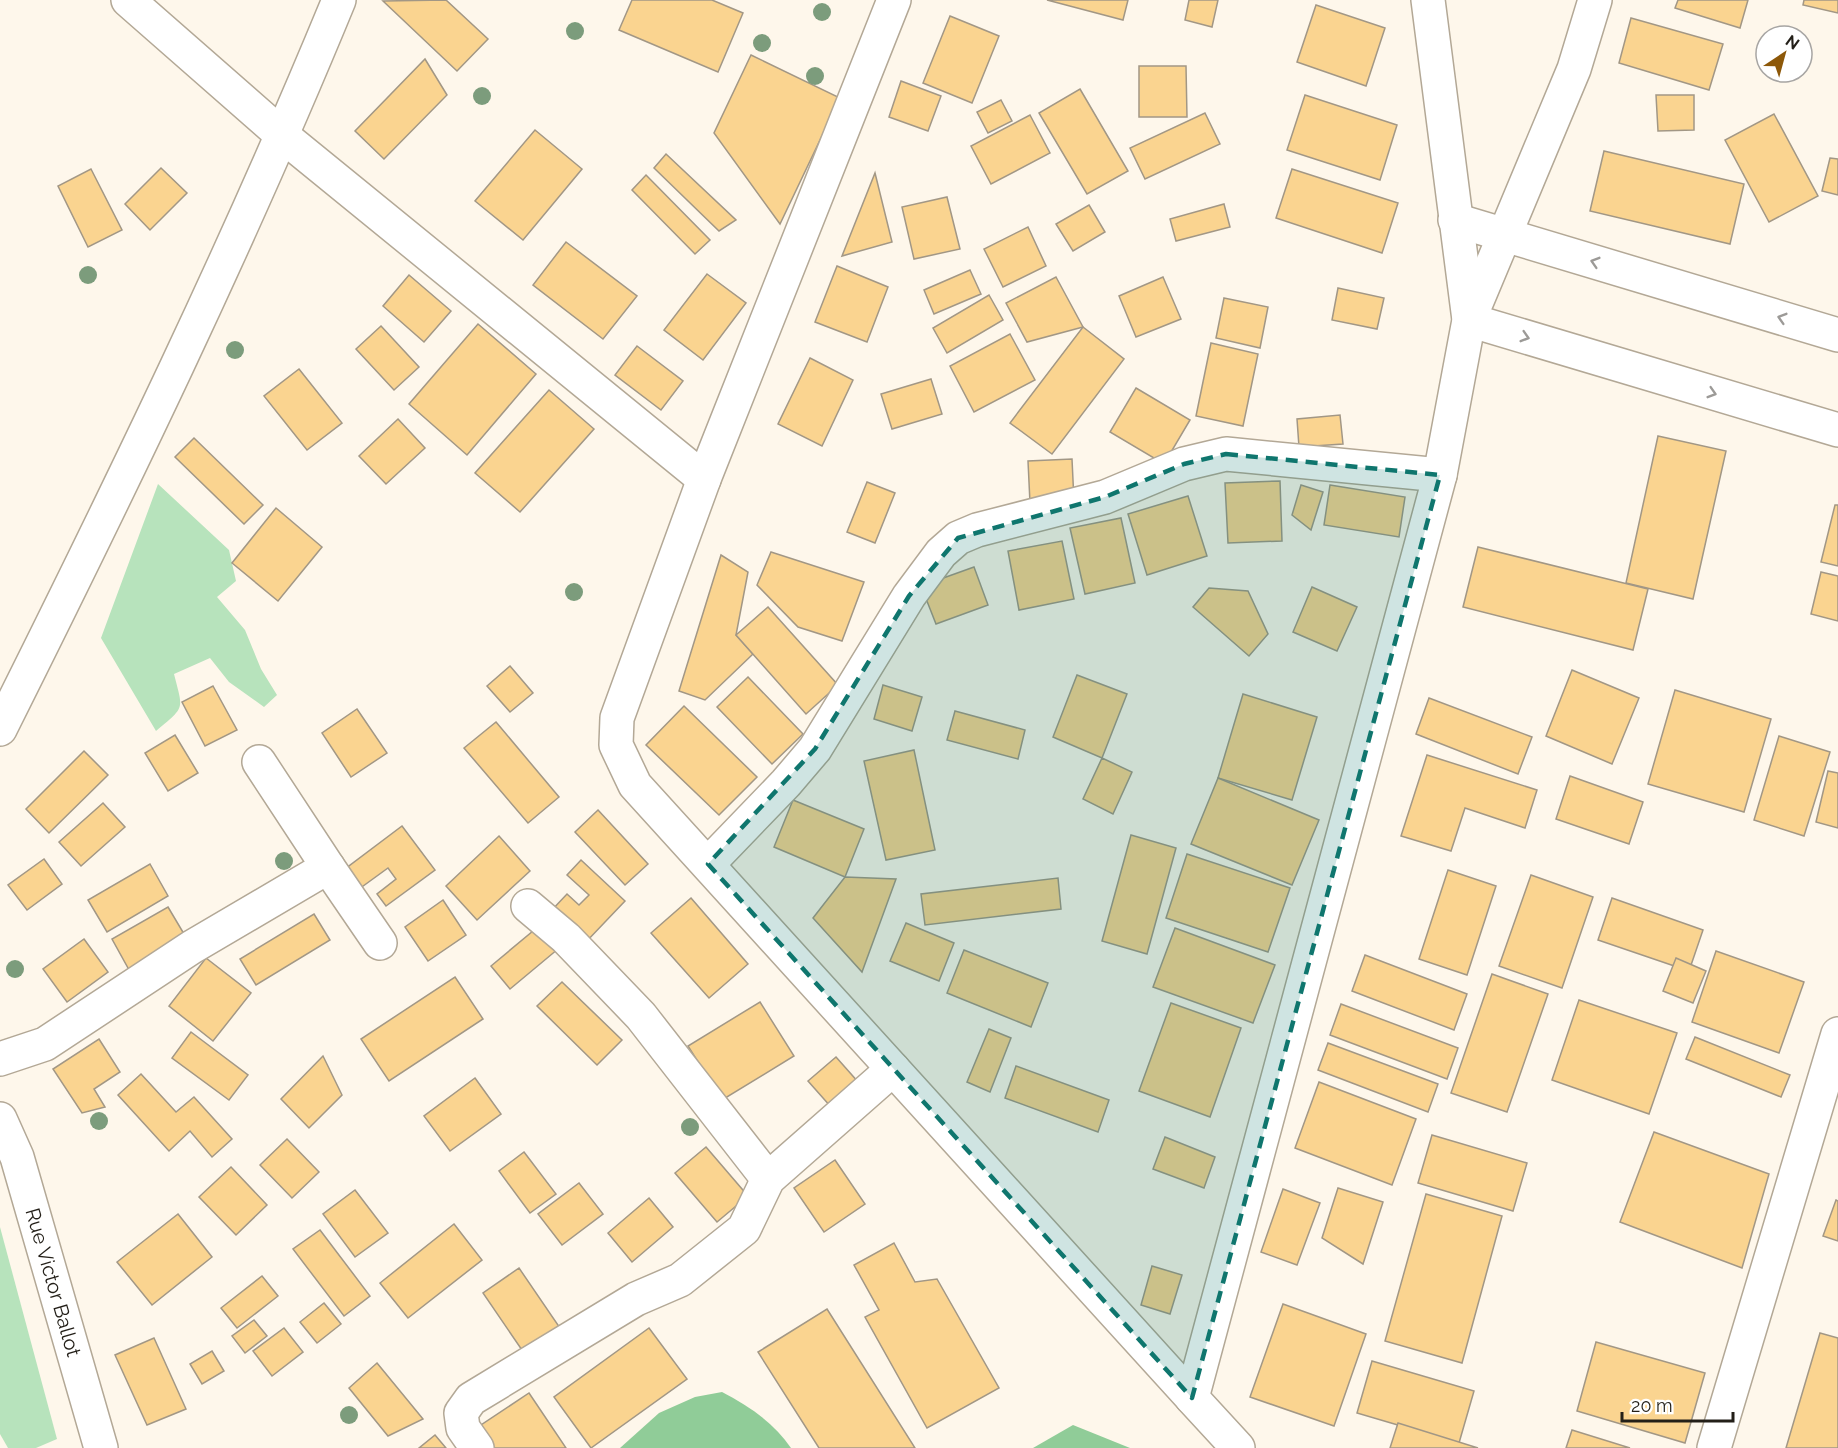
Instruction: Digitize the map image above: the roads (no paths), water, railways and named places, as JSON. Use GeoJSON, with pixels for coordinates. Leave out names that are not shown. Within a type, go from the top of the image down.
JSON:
{"type":"FeatureCollection","features":[{"type":"Feature","properties":{"kind":"street"},"geometry":{"type":"LineString","coordinates":[[128,0],[283,136],[704,479]]}},
{"type":"Feature","properties":{"kind":"street"},"geometry":{"type":"LineString","coordinates":[[0,729],[121,486],[283,136],[339,0]]}},
{"type":"Feature","properties":{"kind":"street"},"geometry":{"type":"LineString","coordinates":[[894,0],[704,479],[617,718],[616,745],[634,786],[708,864],[1238,1448]]}},
{"type":"Feature","properties":{"kind":"street"},"geometry":{"type":"LineString","coordinates":[[1428,0],[1469,320]]}},
{"type":"Feature","properties":{"kind":"street"},"geometry":{"type":"LineString","coordinates":[[1192,1398],[1440,475],[1469,320],[1574,69],[1595,0]]}},
{"type":"Feature","properties":{"kind":"street"},"geometry":{"type":"LineString","coordinates":[[1455,220],[1838,335]]}},
{"type":"Feature","properties":{"kind":"street"},"geometry":{"type":"LineString","coordinates":[[1469,320],[1838,430]]}},
{"type":"Feature","properties":{"kind":"street"},"geometry":{"type":"LineString","coordinates":[[708,864],[815,750],[909,596],[941,553],[958,538],[976,530],[1105,497],[1184,464],[1226,454],[1440,475]]}},
{"type":"Feature","properties":{"kind":"street"},"geometry":{"type":"LineString","coordinates":[[259,762],[380,943]]}},
{"type":"Feature","properties":{"kind":"street"},"geometry":{"type":"LineString","coordinates":[[0,1059],[45,1044],[192,947],[328,867]]}},
{"type":"Feature","properties":{"kind":"street"},"geometry":{"type":"LineString","coordinates":[[528,906],[566,938],[641,1016],[768,1179]]}},
{"type":"Feature","properties":{"kind":"street"},"geometry":{"type":"LineString","coordinates":[[1714,1448],[1838,1034]]}},
{"type":"Feature","properties":{"kind":"street"},"geometry":{"type":"LineString","coordinates":[[477,1448],[464,1428],[461,1413],[471,1399],[636,1299],[680,1280],[744,1229],[768,1179],[893,1069]]}},
{"type":"Feature","properties":{"kind":"street","name":"Rue Victor Ballot"},"geometry":{"type":"LineString","coordinates":[[0,1119],[17,1157],[101,1448]]}}]}
